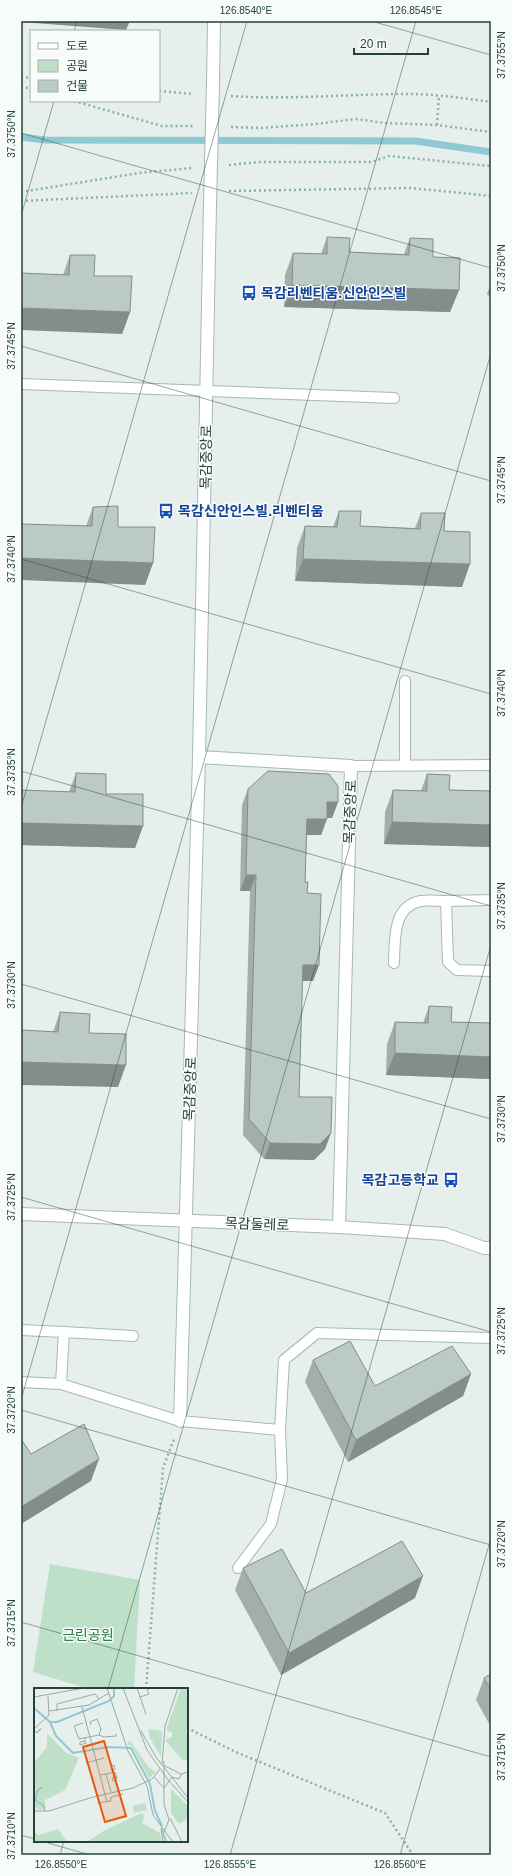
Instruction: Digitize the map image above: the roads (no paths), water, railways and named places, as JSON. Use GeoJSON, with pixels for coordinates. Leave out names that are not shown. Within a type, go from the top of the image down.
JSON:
{"type":"FeatureCollection","features":[{"type":"Feature","properties":{"kind":"street","name":"목감중앙로"},"geometry":{"type":"LineString","coordinates":[[180,1421],[199,757],[214,21]]}},
{"type":"Feature","properties":{"kind":"street","name":"목감중앙로"},"geometry":{"type":"LineString","coordinates":[[199,757],[351,766],[339,1227]]}},
{"type":"Feature","properties":{"kind":"street","name":"목감둘레로"},"geometry":{"type":"LineString","coordinates":[[21,1214],[186,1222],[339,1227],[445,1234],[484,1248],[491,1248]]}},
{"type":"Feature","properties":{"kind":"lane"},"geometry":{"type":"LineString","coordinates":[[21,384],[394,398]]}},
{"type":"Feature","properties":{"kind":"lane"},"geometry":{"type":"LineString","coordinates":[[405,681],[405,765]]}},
{"type":"Feature","properties":{"kind":"lane"},"geometry":{"type":"LineString","coordinates":[[351,766],[491,765]]}},
{"type":"Feature","properties":{"kind":"lane"},"geometry":{"type":"LineString","coordinates":[[394,963],[395,928],[404,910],[420,901],[491,900]]}},
{"type":"Feature","properties":{"kind":"lane"},"geometry":{"type":"LineString","coordinates":[[446,901],[448,962],[457,970],[491,971]]}},
{"type":"Feature","properties":{"kind":"lane"},"geometry":{"type":"LineString","coordinates":[[21,1330],[134,1336]]}},
{"type":"Feature","properties":{"kind":"lane"},"geometry":{"type":"LineString","coordinates":[[61,1384],[64,1332]]}},
{"type":"Feature","properties":{"kind":"lane"},"geometry":{"type":"LineString","coordinates":[[238,1568],[271,1524],[282,1479],[280,1430],[284,1360],[317,1333],[491,1338]]}},
{"type":"Feature","properties":{"kind":"lane"},"geometry":{"type":"LineString","coordinates":[[21,1382],[61,1384],[180,1421],[280,1430]]}},
{"type":"Feature","properties":{"kind":"waterway"},"geometry":{"type":"LineString","coordinates":[[21,137],[45,140],[415,141],[491,152]]}},
{"type":"Feature","properties":{"kind":"place","name":"목감리벤티움.신안인스빌"},"geometry":{"type":"Point","coordinates":[249,293]}},
{"type":"Feature","properties":{"kind":"place","name":"목감신안인스빌.리벤티움"},"geometry":{"type":"Point","coordinates":[166,511]}},
{"type":"Feature","properties":{"kind":"place","name":"목감고등학교"},"geometry":{"type":"Point","coordinates":[451,1180]}},
{"type":"Feature","properties":{"kind":"park label","name":"근린공원"},"geometry":{"type":"Point","coordinates":[88,1635]}}]}
